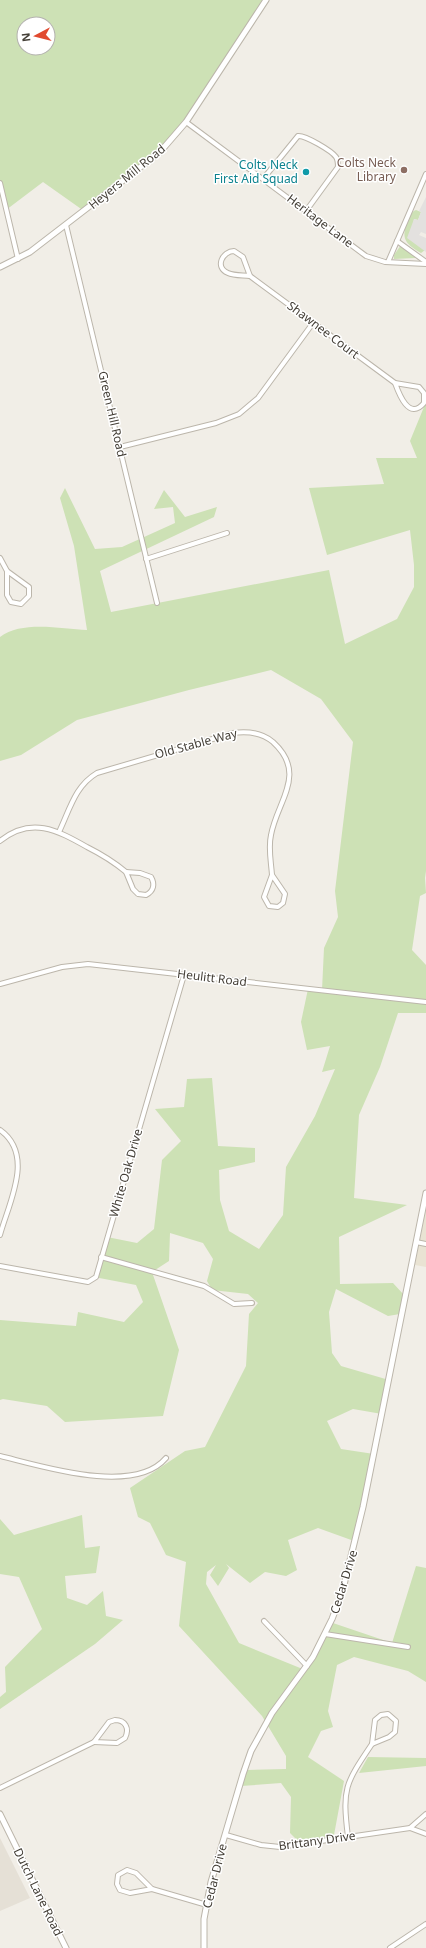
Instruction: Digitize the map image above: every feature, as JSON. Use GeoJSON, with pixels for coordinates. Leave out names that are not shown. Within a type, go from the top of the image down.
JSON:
{"type":"FeatureCollection","features":[{"type":"Feature","properties":{"kind":"street","name":"Heyers Mill Road"},"geometry":{"type":"LineString","coordinates":[[0,267],[18,259],[66,226],[152,159],[186,122],[266,0]]}},
{"type":"Feature","properties":{"kind":"street","name":"Heritage Lane"},"geometry":{"type":"LineString","coordinates":[[186,122],[366,256],[377,261],[426,263]]}},
{"type":"Feature","properties":{"kind":"street"},"geometry":{"type":"LineString","coordinates":[[263,179],[298,136],[304,136],[332,153],[338,160],[338,167],[306,211]]}},
{"type":"Feature","properties":{"kind":"street"},"geometry":{"type":"LineString","coordinates":[[388,262],[426,174]]}},
{"type":"Feature","properties":{"kind":"street"},"geometry":{"type":"LineString","coordinates":[[0,183],[18,259]]}},
{"type":"Feature","properties":{"kind":"street","name":"Green Hill Road"},"geometry":{"type":"LineString","coordinates":[[66,226],[120,447],[156,603]]}},
{"type":"Feature","properties":{"kind":"street"},"geometry":{"type":"LineString","coordinates":[[397,241],[426,263]]}},
{"type":"Feature","properties":{"kind":"street","name":"Shawnee Court"},"geometry":{"type":"LineString","coordinates":[[250,276],[243,257],[238,252],[228,252],[222,258],[221,266],[226,272],[250,276],[395,383],[419,387],[424,393],[424,403],[416,408],[405,405],[395,383]]}},
{"type":"Feature","properties":{"kind":"street"},"geometry":{"type":"LineString","coordinates":[[120,447],[216,424],[239,414],[258,398],[314,323]]}},
{"type":"Feature","properties":{"kind":"street"},"geometry":{"type":"LineString","coordinates":[[146,559],[227,533]]}},
{"type":"Feature","properties":{"kind":"street"},"geometry":{"type":"LineString","coordinates":[[0,558],[7,571],[29,587],[29,596],[21,604],[11,602],[7,595],[7,571]]}},
{"type":"Feature","properties":{"kind":"street","name":"Old Stable Way"},"geometry":{"type":"LineString","coordinates":[[59,832],[78,790],[87,779],[97,773],[232,733],[254,733],[265,737],[277,746],[285,758],[289,771],[288,789],[271,836],[270,852],[272,875]]}},
{"type":"Feature","properties":{"kind":"street"},"geometry":{"type":"LineString","coordinates":[[0,841],[18,831],[30,828],[41,828],[59,832],[110,859],[126,872],[133,889],[138,894],[146,895],[152,890],[154,885],[151,877],[140,873],[126,872]]}},
{"type":"Feature","properties":{"kind":"street"},"geometry":{"type":"LineString","coordinates":[[272,875],[285,894],[283,903],[278,907],[273,907],[266,904],[264,897],[272,875]]}},
{"type":"Feature","properties":{"kind":"street","name":"Heulitt Road"},"geometry":{"type":"LineString","coordinates":[[0,984],[78,964],[426,1002]]}},
{"type":"Feature","properties":{"kind":"street","name":"White Oak Drive"},"geometry":{"type":"LineString","coordinates":[[0,1266],[88,1282],[96,1277],[184,975]]}},
{"type":"Feature","properties":{"kind":"street"},"geometry":{"type":"LineString","coordinates":[[0,1130],[8,1136],[14,1145],[19,1162],[18,1173],[0,1235]]}},
{"type":"Feature","properties":{"kind":"street","name":"Cedar Drive"},"geometry":{"type":"LineString","coordinates":[[204,1948],[204,1926],[212,1882],[251,1751],[272,1713],[307,1666],[325,1634],[342,1593],[358,1532],[426,1193]]}},
{"type":"Feature","properties":{"kind":"street"},"geometry":{"type":"LineString","coordinates":[[416,1242],[426,1244]]}},
{"type":"Feature","properties":{"kind":"street"},"geometry":{"type":"LineString","coordinates":[[102,1257],[204,1286],[236,1304],[252,1303]]}},
{"type":"Feature","properties":{"kind":"street"},"geometry":{"type":"LineString","coordinates":[[0,1456],[56,1470],[94,1476],[114,1476],[148,1471],[159,1466],[166,1458]]}},
{"type":"Feature","properties":{"kind":"street"},"geometry":{"type":"LineString","coordinates":[[264,1621],[307,1666]]}},
{"type":"Feature","properties":{"kind":"street"},"geometry":{"type":"LineString","coordinates":[[325,1634],[408,1647]]}},
{"type":"Feature","properties":{"kind":"street"},"geometry":{"type":"LineString","coordinates":[[348,1837],[344,1805],[346,1788],[353,1772],[372,1744],[375,1720],[381,1714],[391,1716],[397,1725],[395,1732],[389,1737],[372,1744]]}},
{"type":"Feature","properties":{"kind":"street"},"geometry":{"type":"LineString","coordinates":[[0,1788],[94,1742],[121,1742],[127,1735],[126,1725],[120,1720],[111,1720],[94,1742]]}},
{"type":"Feature","properties":{"kind":"street","name":"Dutch Lane Road"},"geometry":{"type":"LineString","coordinates":[[0,1814],[66,1948]]}},
{"type":"Feature","properties":{"kind":"street"},"geometry":{"type":"LineString","coordinates":[[410,1828],[426,1814]]}},
{"type":"Feature","properties":{"kind":"street","name":"Brittany Drive"},"geometry":{"type":"LineString","coordinates":[[226,1835],[261,1845],[275,1847],[410,1828],[426,1834]]}},
{"type":"Feature","properties":{"kind":"street"},"geometry":{"type":"LineString","coordinates":[[152,1889],[134,1871],[127,1870],[118,1875],[118,1887],[125,1893],[152,1889],[207,1905]]}},
{"type":"Feature","properties":{"kind":"street"},"geometry":{"type":"LineString","coordinates":[[390,1948],[426,1924]]}},
{"type":"Feature","properties":{"kind":"shaded area"},"geometry":{"type":"Polygon","coordinates":[[[426,197],[426,234],[421,232],[419,235],[426,238],[426,252],[407,238],[414,219],[418,220],[421,212],[419,211],[426,197]]]}},
{"type":"Feature","properties":{"kind":"shaded area"},"geometry":{"type":"Polygon","coordinates":[[[426,1209],[426,1267],[415,1265],[426,1209]]]}},
{"type":"Feature","properties":{"kind":"shaded area"},"geometry":{"type":"Polygon","coordinates":[[[0,1838],[30,1898],[0,1911],[0,1838]]]}},
{"type":"Feature","properties":{"kind":"green space"},"geometry":{"type":"Polygon","coordinates":[[[0,0],[266,0],[179,132],[84,211],[43,182],[6,210],[0,186],[0,0]]]}},
{"type":"Feature","properties":{"kind":"green space"},"geometry":{"type":"Polygon","coordinates":[[[416,210],[421,212],[418,220],[414,219],[411,240],[425,250],[421,253],[408,243],[405,236],[409,217],[416,210]]]}},
{"type":"Feature","properties":{"kind":"green space"},"geometry":{"type":"Polygon","coordinates":[[[401,245],[416,257],[394,259],[394,255],[401,245]]]}},
{"type":"Feature","properties":{"kind":"green space"},"geometry":{"type":"Polygon","coordinates":[[[426,402],[426,893],[420,896],[412,950],[426,965],[426,1013],[398,1013],[380,1067],[359,1115],[354,1198],[407,1205],[339,1237],[340,1284],[393,1283],[404,1295],[400,1314],[388,1316],[336,1289],[329,1312],[332,1353],[341,1366],[389,1380],[382,1414],[353,1409],[327,1421],[341,1449],[374,1454],[354,1541],[318,1528],[288,1540],[297,1570],[286,1576],[265,1572],[250,1583],[226,1564],[229,1568],[218,1586],[210,1575],[216,1565],[207,1572],[206,1584],[239,1643],[305,1670],[330,1622],[392,1643],[416,1566],[426,1568],[426,1682],[408,1671],[354,1657],[337,1665],[328,1711],[333,1727],[321,1731],[308,1757],[344,1781],[334,1835],[299,1842],[290,1833],[291,1797],[281,1783],[241,1786],[246,1770],[286,1769],[286,1756],[262,1716],[179,1626],[186,1562],[166,1555],[150,1523],[138,1517],[130,1488],[185,1451],[205,1447],[246,1366],[249,1314],[258,1303],[248,1294],[212,1290],[207,1281],[213,1259],[203,1243],[170,1233],[169,1261],[152,1272],[179,1350],[163,1416],[65,1422],[47,1406],[3,1399],[0,1400],[0,1320],[76,1326],[78,1312],[124,1322],[143,1302],[136,1285],[94,1277],[107,1237],[137,1243],[154,1229],[162,1160],[181,1141],[155,1109],[184,1107],[187,1079],[212,1078],[218,1146],[255,1148],[255,1162],[219,1170],[220,1200],[229,1231],[259,1249],[283,1215],[286,1167],[315,1116],[335,1069],[322,1072],[330,1046],[307,1050],[301,1022],[308,989],[322,990],[324,948],[338,917],[335,891],[353,742],[321,699],[271,670],[77,720],[21,755],[0,761],[0,637],[9,632],[31,627],[54,627],[87,630],[74,546],[60,498],[65,488],[95,549],[122,547],[175,523],[173,507],[154,509],[164,490],[185,517],[217,507],[214,517],[100,571],[111,612],[329,570],[345,644],[397,619],[414,587],[414,565],[410,530],[327,555],[309,488],[384,484],[376,458],[417,458],[410,441],[426,402]]]}},
{"type":"Feature","properties":{"kind":"green space"},"geometry":{"type":"Polygon","coordinates":[[[82,1515],[85,1548],[100,1546],[96,1573],[65,1576],[67,1598],[87,1605],[103,1591],[106,1616],[123,1620],[95,1644],[0,1709],[0,1697],[6,1692],[5,1667],[42,1629],[19,1577],[0,1574],[0,1519],[14,1535],[82,1515]]]}},
{"type":"Feature","properties":{"kind":"green space"},"geometry":{"type":"Polygon","coordinates":[[[368,1757],[426,1758],[426,1766],[359,1773],[368,1757]]]}},
{"type":"Feature","properties":{"kind":"place","name":"Colts Neck Library"},"geometry":{"type":"Point","coordinates":[404,170]}},
{"type":"Feature","properties":{"kind":"place","name":"Colts Neck First Aid Squad"},"geometry":{"type":"Point","coordinates":[306,172]}}]}
